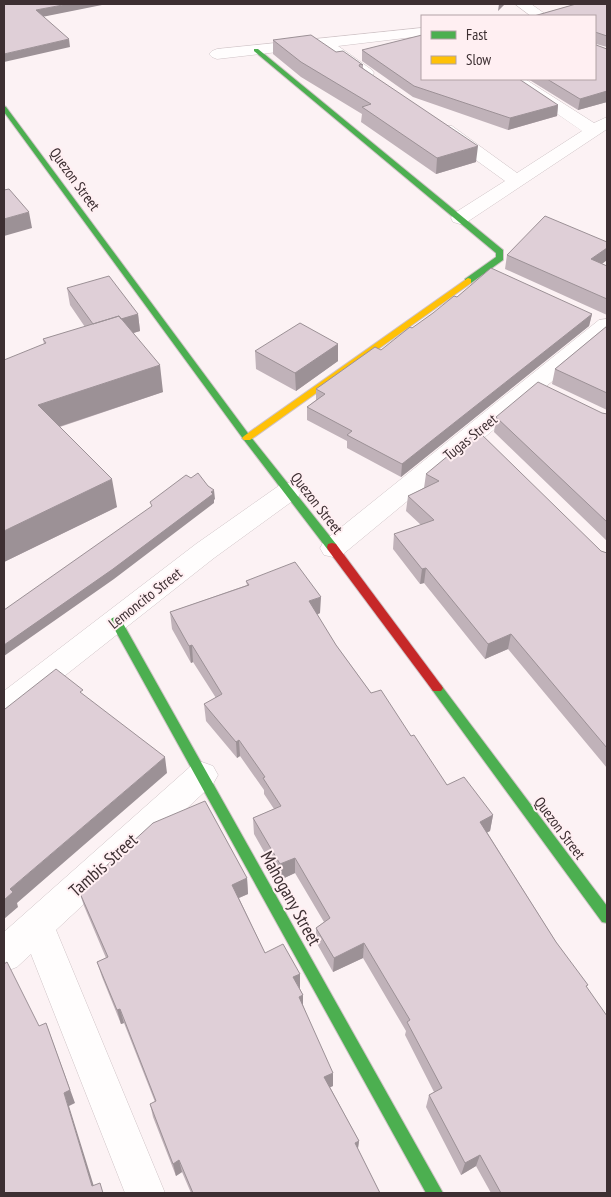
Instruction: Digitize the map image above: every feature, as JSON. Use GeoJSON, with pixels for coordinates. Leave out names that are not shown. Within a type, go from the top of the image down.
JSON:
{"type":"FeatureCollection","features":[{"type":"Feature","properties":{"kind":"street"},"geometry":{"type":"LineString","coordinates":[[514,15],[522,4],[539,15]]}},
{"type":"Feature","properties":{"kind":"street"},"geometry":{"type":"LineString","coordinates":[[217,54],[421,32]]}},
{"type":"Feature","properties":{"kind":"street"},"geometry":{"type":"LineString","coordinates":[[323,42],[379,82]]}},
{"type":"Feature","properties":{"kind":"street"},"geometry":{"type":"LineString","coordinates":[[247,438],[495,273],[500,258],[500,252],[256,50]]}},
{"type":"Feature","properties":{"kind":"street"},"geometry":{"type":"LineString","coordinates":[[460,218],[601,126],[518,80]]}},
{"type":"Feature","properties":{"kind":"street","name":"Quezon Street"},"geometry":{"type":"LineString","coordinates":[[4,108],[247,438],[333,548],[607,917]]}},
{"type":"Feature","properties":{"kind":"street"},"geometry":{"type":"LineString","coordinates":[[436,122],[516,180]]}},
{"type":"Feature","properties":{"kind":"street","name":"Tugas Street"},"geometry":{"type":"LineString","coordinates":[[333,548],[483,438],[534,385],[602,322]]}},
{"type":"Feature","properties":{"kind":"street"},"geometry":{"type":"LineString","coordinates":[[534,385],[558,397]]}},
{"type":"Feature","properties":{"kind":"street","name":"Lemoncito Street"},"geometry":{"type":"LineString","coordinates":[[4,707],[205,551],[288,491]]}},
{"type":"Feature","properties":{"kind":"street","name":"Mahogany Street"},"geometry":{"type":"LineString","coordinates":[[116,621],[435,1193]]}},
{"type":"Feature","properties":{"kind":"street","name":"Tambis Street"},"geometry":{"type":"LineString","coordinates":[[4,955],[202,775]]}},
{"type":"Feature","properties":{"kind":"street"},"geometry":{"type":"LineString","coordinates":[[37,924],[145,1193]]}},
{"type":"Feature","properties":{"kind":"building"},"geometry":{"type":"Polygon","coordinates":[[[4,4],[68,4],[36,10],[69,39],[4,54],[4,4]]]}},
{"type":"Feature","properties":{"kind":"building"},"geometry":{"type":"Polygon","coordinates":[[[576,4],[607,4],[607,36],[596,32],[596,15],[538,15],[576,4]]]}},
{"type":"Feature","properties":{"kind":"building"},"geometry":{"type":"Polygon","coordinates":[[[311,35],[336,52],[343,51],[363,65],[360,64],[359,66],[478,146],[437,158],[362,107],[371,104],[301,62],[273,40],[311,35]]]}},
{"type":"Feature","properties":{"kind":"building"},"geometry":{"type":"Polygon","coordinates":[[[421,35],[421,80],[520,80],[558,105],[510,118],[414,86],[362,50],[421,35]]]}},
{"type":"Feature","properties":{"kind":"building"},"geometry":{"type":"Polygon","coordinates":[[[596,45],[607,49],[607,91],[580,99],[549,80],[596,80],[596,45]]]}},
{"type":"Feature","properties":{"kind":"building"},"geometry":{"type":"Polygon","coordinates":[[[9,189],[29,212],[4,219],[4,190],[9,189]]]}},
{"type":"Feature","properties":{"kind":"building"},"geometry":{"type":"Polygon","coordinates":[[[545,216],[607,242],[607,248],[591,259],[607,266],[607,299],[507,255],[545,216]]]}},
{"type":"Feature","properties":{"kind":"building"},"geometry":{"type":"Polygon","coordinates":[[[491,268],[592,314],[402,464],[347,435],[352,431],[307,407],[325,394],[316,389],[375,347],[381,350],[454,296],[457,297],[491,268]]]}},
{"type":"Feature","properties":{"kind":"building"},"geometry":{"type":"Polygon","coordinates":[[[109,276],[138,314],[121,319],[119,316],[93,324],[67,288],[109,276]]]}},
{"type":"Feature","properties":{"kind":"building"},"geometry":{"type":"Polygon","coordinates":[[[119,316],[160,365],[38,405],[112,479],[4,531],[4,360],[46,343],[43,339],[119,316]]]}},
{"type":"Feature","properties":{"kind":"building"},"geometry":{"type":"Polygon","coordinates":[[[300,323],[338,344],[295,373],[255,351],[300,323]]]}},
{"type":"Feature","properties":{"kind":"building"},"geometry":{"type":"Polygon","coordinates":[[[607,326],[607,393],[555,369],[607,326]]]}},
{"type":"Feature","properties":{"kind":"building"},"geometry":{"type":"Polygon","coordinates":[[[538,382],[607,414],[607,522],[496,417],[538,382]]]}},
{"type":"Feature","properties":{"kind":"building"},"geometry":{"type":"Polygon","coordinates":[[[478,431],[601,551],[607,553],[607,748],[511,634],[488,644],[426,568],[422,569],[394,534],[434,520],[408,496],[439,481],[426,474],[478,431]]]}},
{"type":"Feature","properties":{"kind":"building"},"geometry":{"type":"Polygon","coordinates":[[[198,473],[208,486],[214,490],[211,492],[213,494],[113,569],[4,645],[4,610],[152,506],[150,502],[186,475],[191,478],[198,473]]]}},
{"type":"Feature","properties":{"kind":"building"},"geometry":{"type":"Polygon","coordinates":[[[295,562],[321,597],[309,601],[336,645],[371,693],[381,690],[411,736],[414,735],[447,785],[464,777],[493,815],[480,822],[556,942],[588,985],[586,986],[607,1016],[607,1193],[501,1193],[480,1155],[465,1163],[429,1095],[442,1088],[407,1022],[410,1020],[364,943],[334,958],[316,928],[330,918],[295,858],[280,864],[253,818],[281,806],[263,778],[265,777],[239,740],[236,742],[204,704],[222,694],[192,645],[189,646],[170,612],[249,585],[246,581],[295,562]]]}},
{"type":"Feature","properties":{"kind":"building"},"geometry":{"type":"Polygon","coordinates":[[[56,669],[83,690],[80,692],[165,757],[10,889],[13,892],[4,900],[4,708],[56,669]]]}},
{"type":"Feature","properties":{"kind":"building"},"geometry":{"type":"Polygon","coordinates":[[[205,801],[247,878],[232,885],[265,953],[283,944],[300,974],[293,977],[303,995],[299,997],[333,1073],[324,1077],[359,1141],[355,1143],[380,1193],[193,1193],[179,1160],[173,1164],[150,1104],[156,1101],[120,1009],[117,1010],[97,962],[108,957],[79,891],[153,823],[205,801]]]}},
{"type":"Feature","properties":{"kind":"building"},"geometry":{"type":"Polygon","coordinates":[[[7,962],[39,1026],[46,1023],[70,1090],[64,1093],[92,1186],[100,1183],[103,1193],[5,1193],[4,964],[7,962]]]}},
{"type":"Feature","properties":{"kind":"traffic: fast"},"geometry":{"type":"LineString","coordinates":[[256,50],[500,252],[500,258],[468,281]]}},
{"type":"Feature","properties":{"kind":"traffic: fast"},"geometry":{"type":"LineString","coordinates":[[4,108],[247,438],[332,547]]}},
{"type":"Feature","properties":{"kind":"traffic: fast"},"geometry":{"type":"LineString","coordinates":[[116,621],[435,1193]]}},
{"type":"Feature","properties":{"kind":"traffic: fast"},"geometry":{"type":"LineString","coordinates":[[437,688],[607,917]]}},
{"type":"Feature","properties":{"kind":"traffic: slow"},"geometry":{"type":"LineString","coordinates":[[247,438],[468,281]]}},
{"type":"Feature","properties":{"kind":"traffic: jam"},"geometry":{"type":"LineString","coordinates":[[332,547],[437,688]]}}]}
